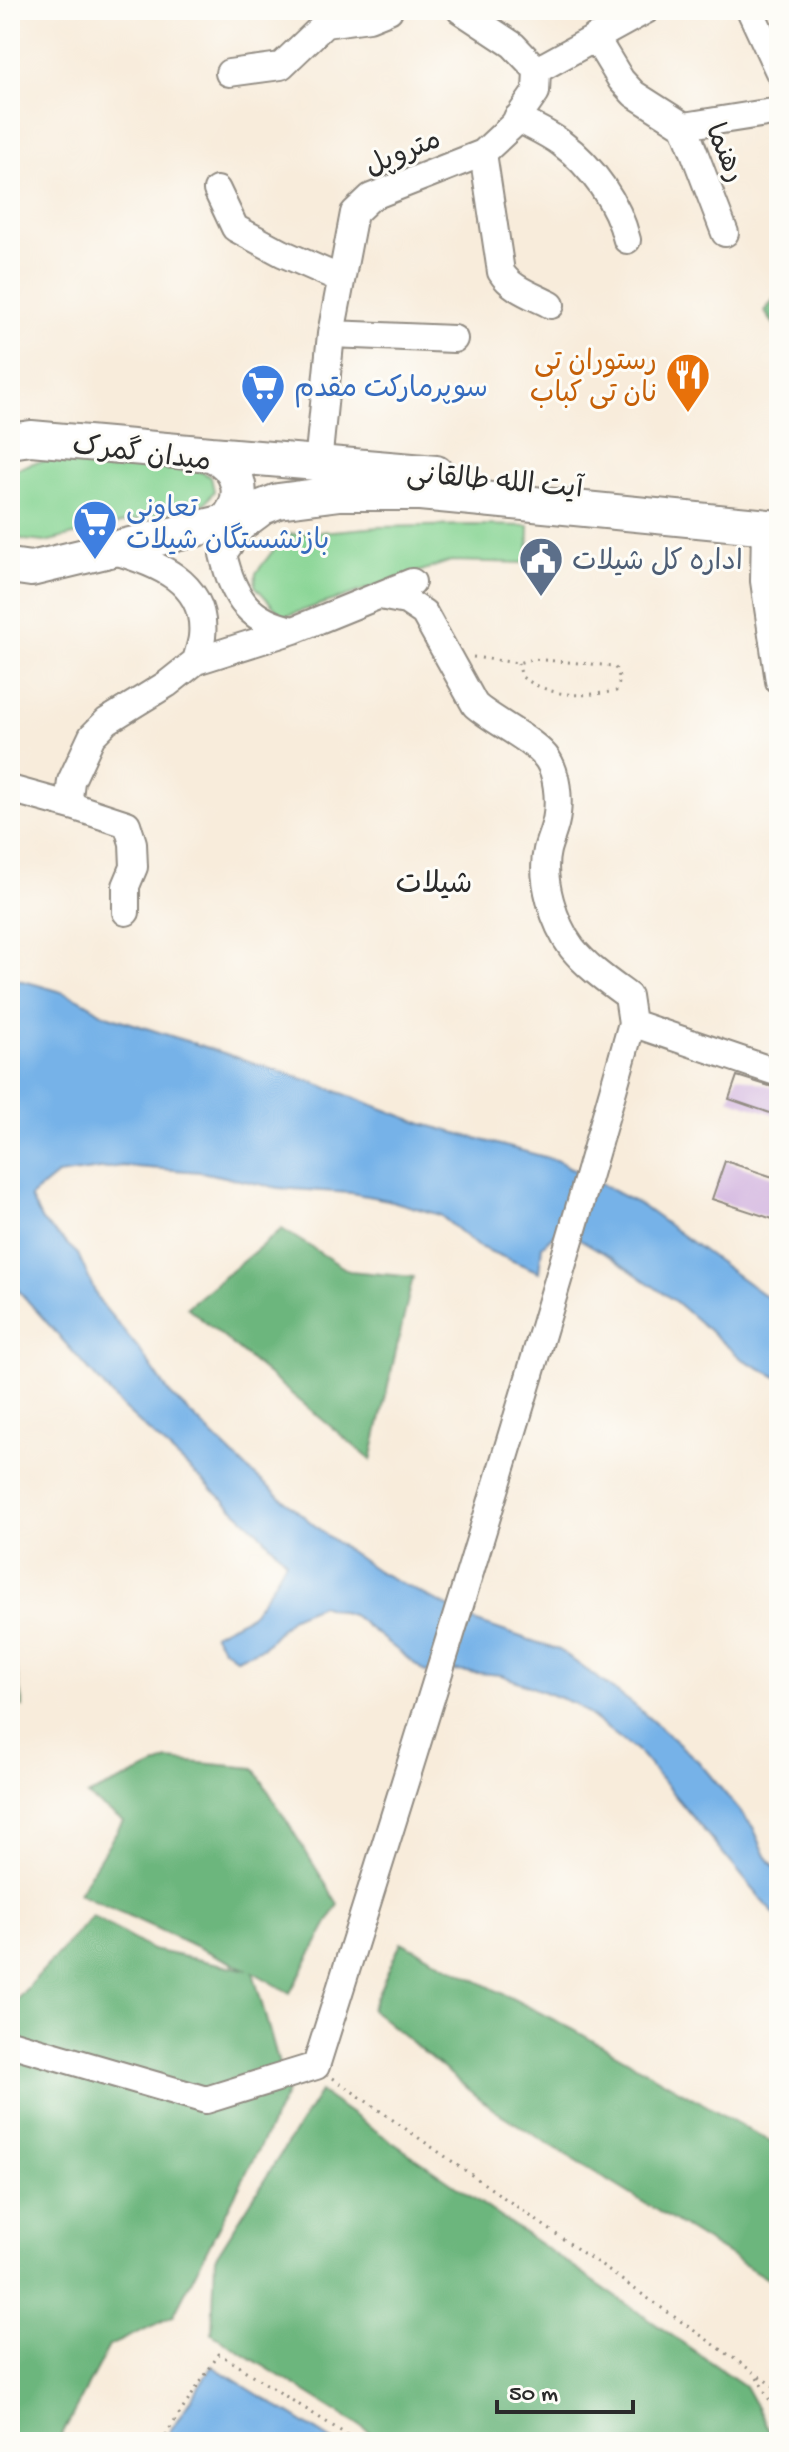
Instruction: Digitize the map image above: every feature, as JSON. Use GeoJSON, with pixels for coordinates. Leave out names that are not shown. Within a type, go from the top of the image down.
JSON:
{"type":"FeatureCollection","features":[{"type":"Feature","properties":{"kind":"main road","name":"میدان گمرک"},"geometry":{"type":"LineString","coordinates":[[10,441],[31,438],[211,454],[233,471],[239,489],[236,507],[225,522]]}},
{"type":"Feature","properties":{"kind":"main road","name":"آیت الله طالقانی"},"geometry":{"type":"LineString","coordinates":[[211,454],[318,464],[774,520]]}},
{"type":"Feature","properties":{"kind":"main road"},"geometry":{"type":"LineString","coordinates":[[274,461],[265,467],[263,473],[268,484],[293,499]]}},
{"type":"Feature","properties":{"kind":"main road","name":"آیت الله طالقانی"},"geometry":{"type":"LineString","coordinates":[[225,522],[293,499],[340,493],[420,493],[774,520]]}},
{"type":"Feature","properties":{"kind":"main road"},"geometry":{"type":"LineString","coordinates":[[17,570],[225,522]]}},
{"type":"Feature","properties":{"kind":"street"},"geometry":{"type":"LineString","coordinates":[[229,73],[281,66],[325,24],[369,18],[389,10]]}},
{"type":"Feature","properties":{"kind":"street"},"geometry":{"type":"LineString","coordinates":[[460,10],[513,45],[537,70],[646,10]]}},
{"type":"Feature","properties":{"kind":"street"},"geometry":{"type":"LineString","coordinates":[[750,10],[779,72]]}},
{"type":"Feature","properties":{"kind":"street","name":"رهنما"},"geometry":{"type":"LineString","coordinates":[[595,37],[621,80],[634,94],[684,126],[725,233]]}},
{"type":"Feature","properties":{"kind":"street","name":"متروپل"},"geometry":{"type":"LineString","coordinates":[[318,464],[331,334],[354,213],[371,197],[483,153],[517,118],[536,92],[537,70]]}},
{"type":"Feature","properties":{"kind":"street"},"geometry":{"type":"LineString","coordinates":[[684,126],[779,111]]}},
{"type":"Feature","properties":{"kind":"street"},"geometry":{"type":"LineString","coordinates":[[517,118],[561,143],[587,168],[622,219],[627,240]]}},
{"type":"Feature","properties":{"kind":"street"},"geometry":{"type":"LineString","coordinates":[[483,153],[501,272],[512,285],[551,305]]}},
{"type":"Feature","properties":{"kind":"street"},"geometry":{"type":"LineString","coordinates":[[217,190],[235,228],[341,279]]}},
{"type":"Feature","properties":{"kind":"street"},"geometry":{"type":"LineString","coordinates":[[331,334],[454,339]]}},
{"type":"Feature","properties":{"kind":"street"},"geometry":{"type":"LineString","coordinates":[[293,499],[241,528],[223,554],[229,579],[248,611],[277,627],[294,630]]}},
{"type":"Feature","properties":{"kind":"street"},"geometry":{"type":"LineString","coordinates":[[774,520],[764,581],[779,681]]}},
{"type":"Feature","properties":{"kind":"street"},"geometry":{"type":"LineString","coordinates":[[111,550],[138,557],[169,571],[188,587],[202,621],[196,661]]}},
{"type":"Feature","properties":{"kind":"street"},"geometry":{"type":"LineString","coordinates":[[75,807],[69,798],[71,781],[92,736],[107,721],[167,684],[196,661],[294,630],[412,582]]}},
{"type":"Feature","properties":{"kind":"street"},"geometry":{"type":"LineString","coordinates":[[10,2043],[206,2100],[316,2066],[438,1679],[632,1023],[628,996],[596,972],[572,948],[545,888],[547,849],[557,815],[556,783],[548,760],[475,705],[424,613],[406,601],[380,596]]}},
{"type":"Feature","properties":{"kind":"street"},"geometry":{"type":"LineString","coordinates":[[10,789],[127,824],[133,843],[134,867],[126,886],[126,912]]}},
{"type":"Feature","properties":{"kind":"street"},"geometry":{"type":"LineString","coordinates":[[632,1023],[779,1073]]}},
{"type":"Feature","properties":{"kind":"path"},"geometry":{"type":"LineString","coordinates":[[446,652],[518,663],[532,659],[614,666],[620,684],[616,691],[584,696],[559,694],[534,686],[522,677],[518,663]]}},
{"type":"Feature","properties":{"kind":"path"},"geometry":{"type":"LineString","coordinates":[[316,2066],[779,2390]]}},
{"type":"Feature","properties":{"kind":"path"},"geometry":{"type":"LineString","coordinates":[[161,2442],[219,2354],[358,2442]]}},
{"type":"Feature","properties":{"kind":"path"},"geometry":{"type":"LineString","coordinates":[[755,2374],[779,2417]]}},
{"type":"Feature","properties":{"kind":"green space"},"geometry":{"type":"Polygon","coordinates":[[[779,293],[779,331],[764,311],[779,293]]]}},
{"type":"Feature","properties":{"kind":"green space"},"geometry":{"type":"Polygon","coordinates":[[[54,459],[200,471],[211,477],[214,491],[205,503],[45,542],[25,540],[10,534],[10,471],[54,459]]]}},
{"type":"Feature","properties":{"kind":"green space"},"geometry":{"type":"Polygon","coordinates":[[[529,526],[528,563],[451,561],[283,617],[255,586],[256,573],[285,535],[380,527],[529,526]]]}},
{"type":"Feature","properties":{"kind":"green space"},"geometry":{"type":"Polygon","coordinates":[[[282,1229],[349,1271],[413,1277],[371,1460],[187,1307],[282,1229]]]}},
{"type":"Feature","properties":{"kind":"green space"},"geometry":{"type":"Polygon","coordinates":[[[10,1636],[23,1707],[10,1705],[10,1636]]]}},
{"type":"Feature","properties":{"kind":"green space"},"geometry":{"type":"Polygon","coordinates":[[[168,1760],[254,1768],[338,1904],[290,1993],[253,1972],[287,2093],[173,2316],[109,2346],[58,2442],[10,2442],[10,2007],[92,1916],[152,1950],[248,1970],[78,1893],[123,1821],[87,1796],[168,1760]]]}},
{"type":"Feature","properties":{"kind":"green space"},"geometry":{"type":"Polygon","coordinates":[[[401,1942],[574,2030],[779,2147],[779,2286],[494,2110],[371,2009],[401,1942]]]}},
{"type":"Feature","properties":{"kind":"green space"},"geometry":{"type":"Polygon","coordinates":[[[320,2092],[745,2386],[776,2442],[386,2442],[212,2334],[215,2258],[320,2092]]]}},
{"type":"Feature","properties":{"kind":"water"},"geometry":{"type":"Polygon","coordinates":[[[10,978],[59,991],[103,1014],[310,1081],[423,1124],[556,1160],[642,1206],[779,1306],[779,1378],[742,1359],[676,1302],[561,1228],[542,1246],[539,1272],[477,1246],[440,1215],[351,1193],[278,1188],[201,1172],[122,1166],[57,1175],[30,1197],[42,1221],[78,1254],[99,1301],[139,1349],[170,1394],[246,1468],[326,1535],[377,1571],[477,1622],[559,1650],[633,1704],[698,1761],[753,1827],[766,1856],[779,1872],[779,1920],[639,1753],[575,1704],[501,1675],[425,1672],[354,1616],[320,1605],[292,1617],[262,1648],[236,1658],[222,1647],[213,1634],[251,1615],[286,1561],[259,1532],[123,1408],[10,1281],[10,978]]]}},
{"type":"Feature","properties":{"kind":"water"},"geometry":{"type":"Polygon","coordinates":[[[212,2366],[334,2442],[163,2442],[212,2366]]]}},
{"type":"Feature","properties":{"kind":"building"},"geometry":{"type":"Polygon","coordinates":[[[737,1076],[779,1089],[779,1116],[729,1099],[737,1076]]]}},
{"type":"Feature","properties":{"kind":"building"},"geometry":{"type":"Polygon","coordinates":[[[725,1161],[779,1179],[779,1221],[712,1199],[725,1161]]]}},
{"type":"Feature","properties":{"kind":"place","name":"رستوران تی نان تی کباب"},"geometry":{"type":"Point","coordinates":[688,414]}},
{"type":"Feature","properties":{"kind":"place","name":"سوپرمارکت مقدم"},"geometry":{"type":"Point","coordinates":[263,425]}},
{"type":"Feature","properties":{"kind":"place","name":"تعاونی بازنشستگان شیلات"},"geometry":{"type":"Point","coordinates":[95,561]}},
{"type":"Feature","properties":{"kind":"place","name":"اداره کل شیلات"},"geometry":{"type":"Point","coordinates":[541,598]}},
{"type":"Feature","properties":{"kind":"district","name":"شیلات"},"geometry":{"type":"Point","coordinates":[434,882]}}]}
